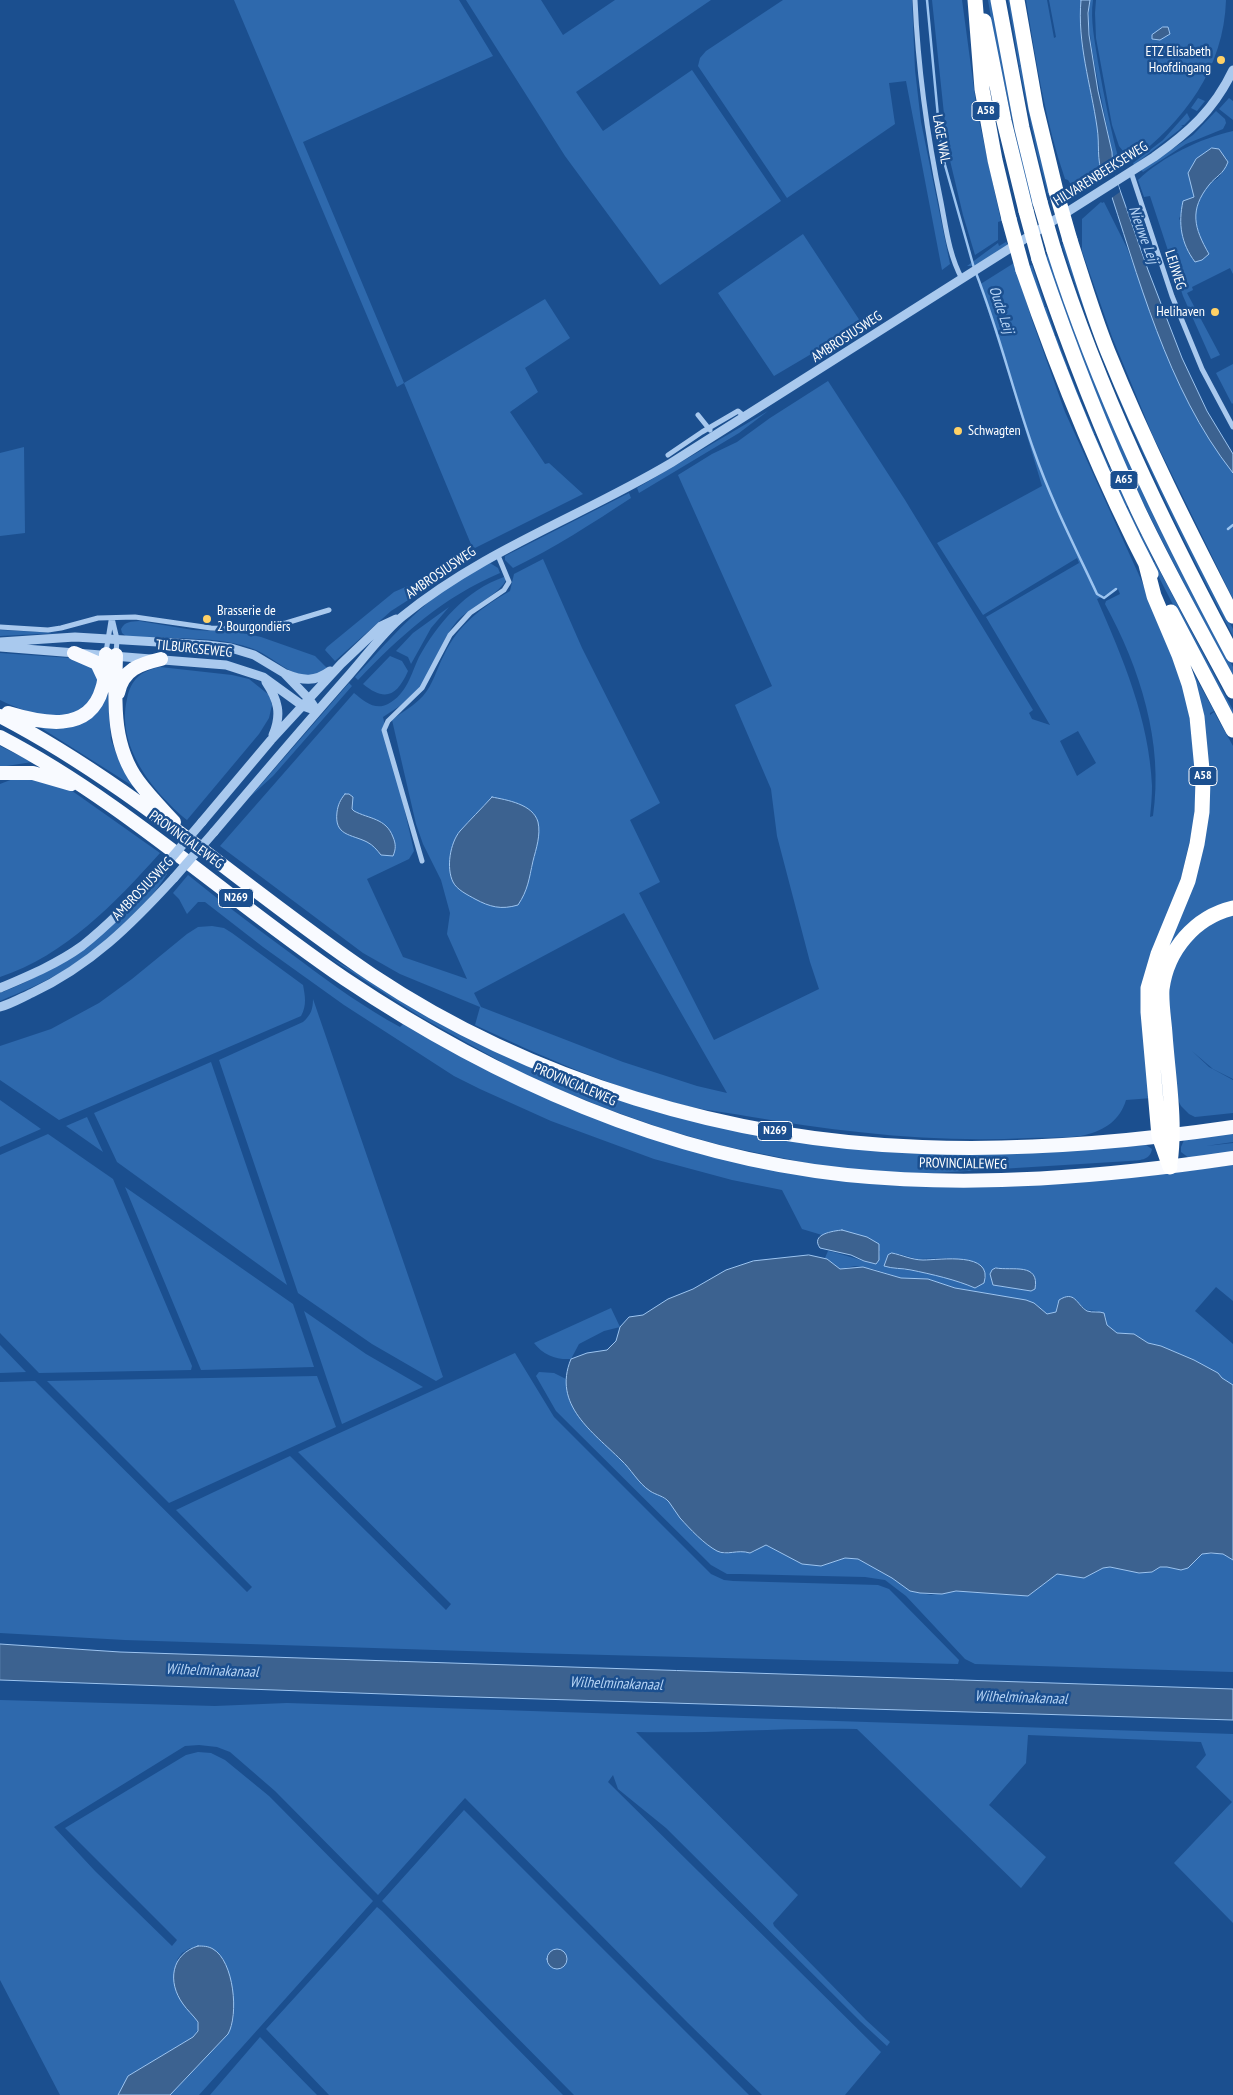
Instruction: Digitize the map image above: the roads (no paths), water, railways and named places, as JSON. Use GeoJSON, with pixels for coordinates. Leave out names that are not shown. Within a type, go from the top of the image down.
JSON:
{"type":"FeatureCollection","features":[{"type":"Feature","properties":{"kind":"highway","name":"A58"},"geometry":{"type":"LineString","coordinates":[[975,0],[982,90],[994,160],[1024,270],[1060,372],[1097,464],[1146,565],[1233,730]]}},
{"type":"Feature","properties":{"kind":"highway","name":"A65"},"geometry":{"type":"LineString","coordinates":[[980,0],[1004,121],[1026,211],[1039,259],[1077,365],[1114,457],[1139,511],[1233,691]]}},
{"type":"Feature","properties":{"kind":"highway","name":"A65"},"geometry":{"type":"LineString","coordinates":[[998,0],[1022,128],[1040,202],[1071,303],[1129,448],[1154,502],[1233,655]]}},
{"type":"Feature","properties":{"kind":"highway"},"geometry":{"type":"LineString","coordinates":[[1017,0],[1036,108],[1056,190],[1070,240],[1107,350],[1170,494],[1233,616]]}},
{"type":"Feature","properties":{"kind":"highway","name":"A58"},"geometry":{"type":"LineString","coordinates":[[1146,565],[1154,596],[1189,684],[1197,717],[1203,780],[1202,812],[1188,881],[1158,954],[1148,988],[1148,1012],[1170,1167]]}},
{"type":"Feature","properties":{"kind":"highway"},"geometry":{"type":"LineString","coordinates":[[74,653],[97,663],[104,680]]}},
{"type":"Feature","properties":{"kind":"highway"},"geometry":{"type":"LineString","coordinates":[[0,711],[34,721],[55,723],[69,720],[90,710],[100,696],[111,655]]}},
{"type":"Feature","properties":{"kind":"highway","name":"N269"},"geometry":{"type":"LineString","coordinates":[[111,655],[116,718],[122,751],[131,771],[144,788],[193,843]]}},
{"type":"Feature","properties":{"kind":"highway","name":"N269"},"geometry":{"type":"LineString","coordinates":[[116,718],[119,690],[126,674],[137,665],[161,659]]}},
{"type":"Feature","properties":{"kind":"highway","name":"PROVINCIALEWEG"},"geometry":{"type":"LineString","coordinates":[[0,716],[48,742],[94,771],[319,938],[415,1002],[532,1060],[618,1092],[659,1105],[728,1122],[802,1136],[886,1145],[1018,1148],[1233,1127]]}},
{"type":"Feature","properties":{"kind":"highway","name":"PROVINCIALEWEG"},"geometry":{"type":"LineString","coordinates":[[0,737],[40,758],[90,790],[309,954],[384,1004],[467,1052],[521,1080],[618,1120],[690,1144],[743,1157],[821,1172],[884,1178],[972,1181],[1016,1180],[1170,1167],[1233,1158]]}},
{"type":"Feature","properties":{"kind":"highway","name":"N269"},"geometry":{"type":"LineString","coordinates":[[0,773],[20,772],[44,775],[90,790]]}},
{"type":"Feature","properties":{"kind":"highway","name":"A58"},"geometry":{"type":"LineString","coordinates":[[1166,1135],[1162,991],[1165,974],[1177,947],[1186,935],[1212,915],[1233,908]]}},
{"type":"Feature","properties":{"kind":"street","name":"LAGE WAL"},"geometry":{"type":"LineString","coordinates":[[915,0],[918,56],[926,123],[952,257],[962,279]]}},
{"type":"Feature","properties":{"kind":"street","name":"HILVARENBEEKSEWEG"},"geometry":{"type":"LineString","coordinates":[[962,279],[1101,192],[1169,146],[1203,117],[1225,88],[1233,70]]}},
{"type":"Feature","properties":{"kind":"street","name":"LEIJWEG"},"geometry":{"type":"LineString","coordinates":[[1128,173],[1172,296],[1202,369],[1233,427]]}},
{"type":"Feature","properties":{"kind":"street","name":"AMBROSIUSWEG"},"geometry":{"type":"LineString","coordinates":[[0,1007],[42,988],[78,968],[106,947],[142,912],[174,878],[317,711],[401,617],[448,582],[497,552],[632,486],[746,417],[962,279]]}},
{"type":"Feature","properties":{"kind":"street","name":"AMBROSIUSWEG"},"geometry":{"type":"LineString","coordinates":[[668,455],[738,411],[746,417]]}},
{"type":"Feature","properties":{"kind":"street"},"geometry":{"type":"LineString","coordinates":[[698,415],[714,436]]}},
{"type":"Feature","properties":{"kind":"street","name":"AMBROSIUSWEG"},"geometry":{"type":"LineString","coordinates":[[422,861],[384,730],[388,721],[422,688],[450,635],[470,613],[504,590],[509,582],[497,552]]}},
{"type":"Feature","properties":{"kind":"street"},"geometry":{"type":"LineString","coordinates":[[0,627],[48,630],[98,618],[135,617],[211,628],[256,627],[286,623],[329,610]]}},
{"type":"Feature","properties":{"kind":"street","name":"AMBROSIUSWEG"},"geometry":{"type":"LineString","coordinates":[[0,988],[42,970],[81,946],[122,911],[162,868],[271,740],[340,664],[381,626],[401,617]]}},
{"type":"Feature","properties":{"kind":"street"},"geometry":{"type":"LineString","coordinates":[[111,655],[112,618]]}},
{"type":"Feature","properties":{"kind":"street"},"geometry":{"type":"LineString","coordinates":[[111,655],[112,618]]}},
{"type":"Feature","properties":{"kind":"street","name":"TILBURGSEWEG"},"geometry":{"type":"LineString","coordinates":[[0,642],[42,638],[112,638],[231,648],[254,655],[284,673],[306,702]]}},
{"type":"Feature","properties":{"kind":"street","name":"TILBURGSEWEG"},"geometry":{"type":"LineString","coordinates":[[0,647],[226,665],[263,677],[306,702]]}},
{"type":"Feature","properties":{"kind":"street"},"geometry":{"type":"LineString","coordinates":[[284,673],[304,680],[315,680],[340,664]]}},
{"type":"Feature","properties":{"kind":"street"},"geometry":{"type":"LineString","coordinates":[[263,677],[272,691],[279,711],[271,740]]}},
{"type":"Feature","properties":{"kind":"street"},"geometry":{"type":"LineString","coordinates":[[306,702],[317,711]]}},
{"type":"Feature","properties":{"kind":"water"},"geometry":{"type":"Polygon","coordinates":[[[1081,0],[1090,0],[1088,13],[1089,35],[1098,91],[1112,152],[1113,170],[1148,270],[1182,358],[1207,411],[1233,454],[1233,473],[1210,440],[1172,368],[1143,292],[1105,176],[1103,177],[1097,127],[1081,32],[1081,0]]]}},
{"type":"Feature","properties":{"kind":"water"},"geometry":{"type":"Polygon","coordinates":[[[1163,27],[1168,27],[1170,34],[1160,40],[1152,39],[1152,35],[1163,27]]]}},
{"type":"Feature","properties":{"kind":"water"},"geometry":{"type":"Polygon","coordinates":[[[1212,148],[1219,149],[1228,162],[1222,173],[1209,185],[1198,203],[1196,211],[1197,227],[1209,254],[1202,260],[1195,262],[1190,255],[1182,233],[1183,201],[1194,197],[1188,173],[1196,159],[1212,148]]]}},
{"type":"Feature","properties":{"kind":"water"},"geometry":{"type":"Polygon","coordinates":[[[345,794],[353,797],[352,809],[354,811],[382,823],[390,831],[395,844],[393,856],[381,855],[369,843],[341,830],[338,826],[337,812],[345,794]]]}},
{"type":"Feature","properties":{"kind":"water"},"geometry":{"type":"Polygon","coordinates":[[[492,797],[512,801],[525,807],[531,811],[538,822],[538,842],[528,884],[518,905],[512,907],[496,907],[480,902],[460,890],[453,882],[451,876],[450,856],[457,836],[492,797]]]}},
{"type":"Feature","properties":{"kind":"water"},"geometry":{"type":"Polygon","coordinates":[[[842,1230],[867,1237],[879,1244],[879,1260],[876,1264],[851,1255],[820,1248],[818,1239],[820,1236],[828,1232],[842,1230]]]}},
{"type":"Feature","properties":{"kind":"water"},"geometry":{"type":"Polygon","coordinates":[[[892,1253],[919,1260],[952,1259],[974,1262],[981,1266],[985,1273],[984,1283],[975,1288],[935,1275],[884,1266],[888,1255],[892,1253]]]}},
{"type":"Feature","properties":{"kind":"water"},"geometry":{"type":"Polygon","coordinates":[[[809,1255],[827,1259],[840,1269],[863,1267],[901,1278],[928,1279],[955,1288],[1026,1300],[1034,1303],[1047,1314],[1056,1312],[1059,1300],[1064,1297],[1072,1297],[1087,1311],[1104,1313],[1107,1325],[1117,1333],[1134,1334],[1148,1343],[1161,1346],[1194,1360],[1218,1373],[1233,1385],[1233,1560],[1223,1554],[1211,1553],[1202,1554],[1188,1568],[1181,1570],[1160,1567],[1152,1572],[1139,1573],[1110,1567],[1103,1568],[1084,1578],[1057,1574],[1028,1596],[956,1591],[942,1594],[920,1593],[910,1591],[892,1578],[858,1559],[845,1558],[821,1566],[802,1564],[766,1545],[750,1553],[725,1553],[712,1548],[688,1527],[667,1500],[650,1491],[642,1484],[578,1416],[571,1404],[567,1390],[567,1375],[571,1359],[587,1353],[607,1350],[616,1341],[620,1327],[629,1317],[643,1315],[668,1299],[693,1289],[726,1270],[753,1261],[809,1255]]]}},
{"type":"Feature","properties":{"kind":"water"},"geometry":{"type":"Polygon","coordinates":[[[996,1268],[1029,1271],[1035,1280],[1035,1289],[1031,1291],[993,1285],[990,1274],[996,1268]]]}},
{"type":"Feature","properties":{"kind":"water","name":"Wilhelminakanaal"},"geometry":{"type":"Polygon","coordinates":[[[0,1644],[120,1652],[1233,1689],[1233,1720],[440,1696],[0,1680],[0,1644]]]}},
{"type":"Feature","properties":{"kind":"water"},"geometry":{"type":"Polygon","coordinates":[[[198,1946],[211,1948],[220,1955],[230,1976],[234,2002],[228,2034],[170,2095],[118,2095],[128,2076],[193,2037],[198,2031],[198,2022],[178,1996],[175,1987],[174,1970],[182,1955],[198,1946]]]}},
{"type":"Feature","properties":{"kind":"water"},"geometry":{"type":"Polygon","coordinates":[[[557,1949],[564,1952],[567,1959],[564,1966],[557,1969],[550,1966],[547,1959],[550,1952],[557,1949]]]}},
{"type":"Feature","properties":{"kind":"waterway","name":"Oude Leij"},"geometry":{"type":"LineString","coordinates":[[927,0],[940,138],[945,165],[974,268]]}},
{"type":"Feature","properties":{"kind":"waterway","name":"Oude Leij"},"geometry":{"type":"LineString","coordinates":[[976,273],[992,317],[1034,451],[1056,505],[1097,594],[1104,598],[1116,589]]}},
{"type":"Feature","properties":{"kind":"waterway","name":"Oude Leij"},"geometry":{"type":"LineString","coordinates":[[1228,529],[1233,525]]}},
{"type":"Feature","properties":{"kind":"place","name":"ETZ Elisabeth Hoofdingang"},"geometry":{"type":"Point","coordinates":[1221,60]}},
{"type":"Feature","properties":{"kind":"place","name":"Helihaven"},"geometry":{"type":"Point","coordinates":[1215,312]}},
{"type":"Feature","properties":{"kind":"place","name":"Schwagten"},"geometry":{"type":"Point","coordinates":[958,431]}},
{"type":"Feature","properties":{"kind":"place","name":"Brasserie de 2 Bourgondiërs"},"geometry":{"type":"Point","coordinates":[207,619]}},
{"type":"Feature","properties":{"kind":"water label","name":"Nieuwe Leij"},"geometry":{"type":"Point","coordinates":[1143,235]}}]}
